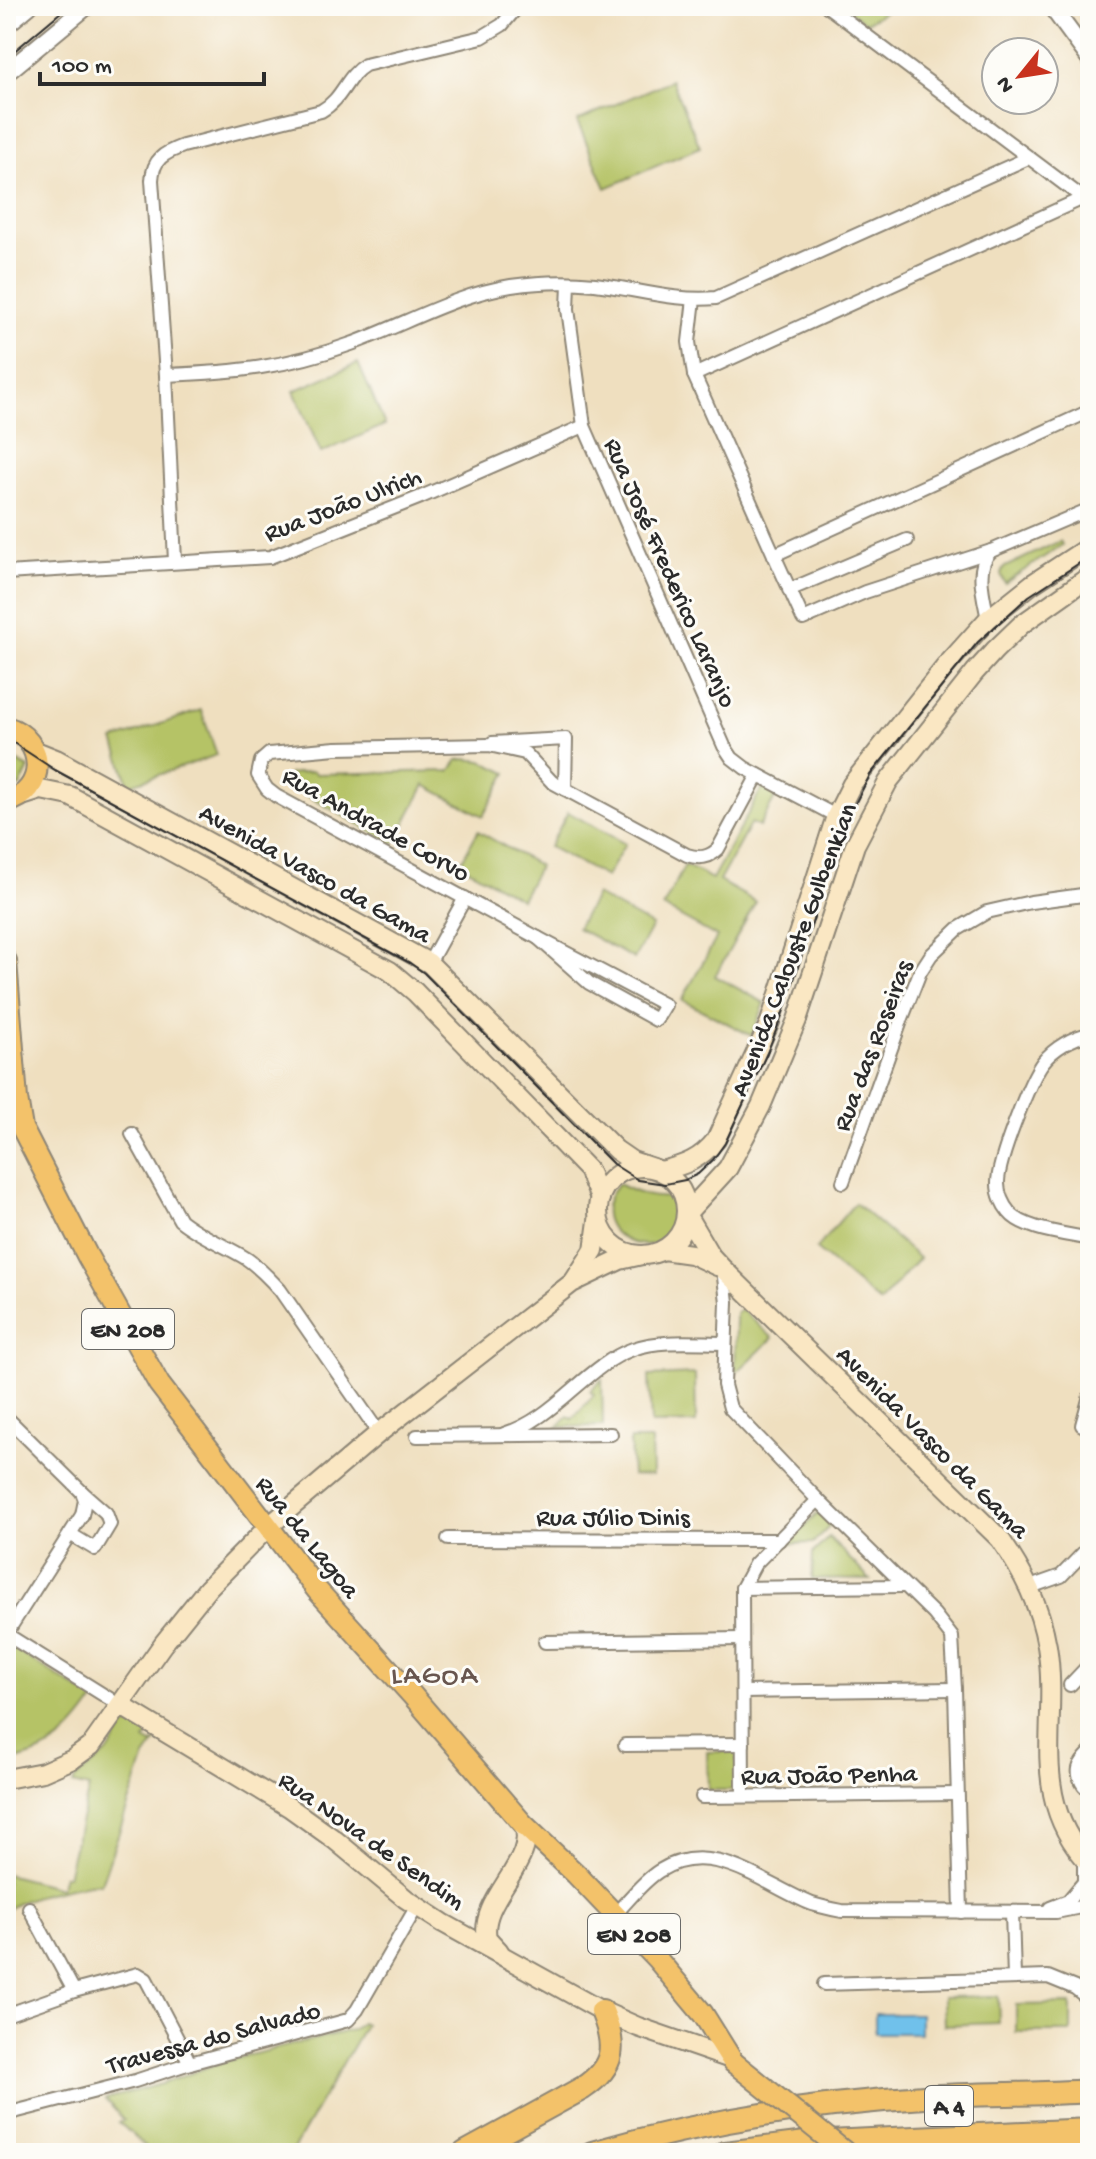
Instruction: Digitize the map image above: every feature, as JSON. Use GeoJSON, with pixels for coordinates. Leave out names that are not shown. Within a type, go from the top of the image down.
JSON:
{"type":"FeatureCollection","features":[{"type":"Feature","properties":{"kind":"highway"},"geometry":{"type":"LineString","coordinates":[[465,2153],[583,2088],[599,2076],[607,2064],[611,2045],[602,2011]]}},
{"type":"Feature","properties":{"kind":"highway"},"geometry":{"type":"LineString","coordinates":[[809,2110],[924,2097],[1090,2091]]}},
{"type":"Feature","properties":{"kind":"highway","name":"A 4"},"geometry":{"type":"LineString","coordinates":[[592,2153],[685,2129],[809,2110],[1090,2105]]}},
{"type":"Feature","properties":{"kind":"highway","name":"A 4"},"geometry":{"type":"LineString","coordinates":[[725,2153],[782,2145],[1090,2130]]}},
{"type":"Feature","properties":{"kind":"highway"},"geometry":{"type":"LineString","coordinates":[[874,2140],[1090,2150]]}},
{"type":"Feature","properties":{"kind":"main road","name":"Avenida Calouste Gulbenkian"},"geometry":{"type":"LineString","coordinates":[[657,1170],[693,1162],[716,1140],[770,1022],[836,816],[847,791],[945,667],[988,619],[1020,592],[1090,546]]}},
{"type":"Feature","properties":{"kind":"main road","name":"Avenida Calouste Gulbenkian"},"geometry":{"type":"LineString","coordinates":[[686,1214],[728,1168],[761,1106],[797,1020],[848,864],[877,802],[920,740],[1004,641],[1022,624],[1090,576]]}},
{"type":"Feature","properties":{"kind":"main road","name":"Avenida Vasco da Gama"},"geometry":{"type":"LineString","coordinates":[[7,726],[25,736],[36,751],[38,769],[30,788],[10,803]]}},
{"type":"Feature","properties":{"kind":"main road","name":"Avenida Vasco da Gama"},"geometry":{"type":"LineString","coordinates":[[36,751],[56,759],[429,963],[616,1150],[632,1161],[657,1170]]}},
{"type":"Feature","properties":{"kind":"main road","name":"Avenida Vasco da Gama"},"geometry":{"type":"LineString","coordinates":[[10,803],[41,790],[70,796],[390,971],[415,992],[588,1170],[599,1208]]}},
{"type":"Feature","properties":{"kind":"main road","name":"Rua da Lagoa"},"geometry":{"type":"LineString","coordinates":[[6,961],[12,1116],[153,1375],[317,1590],[523,1824],[615,1914],[691,1999],[731,2060]]}},
{"type":"Feature","properties":{"kind":"main road"},"geometry":{"type":"LineString","coordinates":[[6,1779],[43,1772],[73,1759],[91,1746],[115,1702],[184,1616],[268,1527],[379,1433],[572,1283],[620,1260],[663,1250],[679,1236],[686,1214],[681,1190],[657,1170],[632,1168],[622,1171],[606,1186],[599,1208],[594,1250],[572,1283]]}},
{"type":"Feature","properties":{"kind":"main road"},"geometry":{"type":"LineString","coordinates":[[599,1208],[609,1240],[630,1253],[642,1255]]}},
{"type":"Feature","properties":{"kind":"main road","name":"Avenida Vasco da Gama"},"geometry":{"type":"LineString","coordinates":[[686,1214],[710,1255],[723,1269],[1000,1539],[1030,1587],[1047,1647],[1051,1782],[1056,1813],[1072,1845],[1087,1860]]}},
{"type":"Feature","properties":{"kind":"main road","name":"Avenida Vasco da Gama"},"geometry":{"type":"LineString","coordinates":[[663,1250],[691,1254],[723,1269]]}},
{"type":"Feature","properties":{"kind":"main road","name":"Rua Nova de Sendim"},"geometry":{"type":"LineString","coordinates":[[115,1702],[289,1807],[443,1923],[602,2011],[731,2060]]}},
{"type":"Feature","properties":{"kind":"main road"},"geometry":{"type":"LineString","coordinates":[[514,1962],[487,1938],[485,1927],[488,1914],[526,1842],[527,1833],[523,1824]]}},
{"type":"Feature","properties":{"kind":"main road"},"geometry":{"type":"LineString","coordinates":[[516,1865],[534,1851],[545,1849],[551,1852]]}},
{"type":"Feature","properties":{"kind":"main road"},"geometry":{"type":"LineString","coordinates":[[443,1923],[462,1930],[471,1929],[488,1914]]}},
{"type":"Feature","properties":{"kind":"main road"},"geometry":{"type":"LineString","coordinates":[[689,2043],[700,2041],[710,2026]]}},
{"type":"Feature","properties":{"kind":"main road","name":"EN 208"},"geometry":{"type":"LineString","coordinates":[[731,2060],[846,2153]]}},
{"type":"Feature","properties":{"kind":"street"},"geometry":{"type":"LineString","coordinates":[[6,25],[29,6]]}},
{"type":"Feature","properties":{"kind":"street"},"geometry":{"type":"LineString","coordinates":[[6,73],[87,6]]}},
{"type":"Feature","properties":{"kind":"street"},"geometry":{"type":"LineString","coordinates":[[175,561],[152,180],[158,159],[166,152],[321,111],[337,101],[352,76],[365,65],[482,37],[502,25],[518,6]]}},
{"type":"Feature","properties":{"kind":"street"},"geometry":{"type":"LineString","coordinates":[[827,6],[1028,158],[1088,199]]}},
{"type":"Feature","properties":{"kind":"street"},"geometry":{"type":"LineString","coordinates":[[1051,6],[1090,59]]}},
{"type":"Feature","properties":{"kind":"street"},"geometry":{"type":"LineString","coordinates":[[166,375],[269,368],[306,359],[488,290],[541,282],[595,284],[694,299],[726,295],[1028,158]]}},
{"type":"Feature","properties":{"kind":"street"},"geometry":{"type":"LineString","coordinates":[[694,375],[1088,199]]}},
{"type":"Feature","properties":{"kind":"street","name":"Rua José Frederico Laranjo"},"geometry":{"type":"LineString","coordinates":[[569,283],[568,309],[584,426],[724,746],[732,758],[758,775],[836,816]]}},
{"type":"Feature","properties":{"kind":"street"},"geometry":{"type":"LineString","coordinates":[[694,299],[689,342],[694,375],[803,619],[865,592],[991,551],[1090,509]]}},
{"type":"Feature","properties":{"kind":"street"},"geometry":{"type":"LineString","coordinates":[[774,555],[1090,411]]}},
{"type":"Feature","properties":{"kind":"street","name":"Rua João Ulrich"},"geometry":{"type":"LineString","coordinates":[[6,573],[270,557],[421,497],[584,426]]}},
{"type":"Feature","properties":{"kind":"street"},"geometry":{"type":"LineString","coordinates":[[789,590],[907,540]]}},
{"type":"Feature","properties":{"kind":"street"},"geometry":{"type":"LineString","coordinates":[[991,551],[985,556],[981,568],[988,619],[996,639],[1004,641]]}},
{"type":"Feature","properties":{"kind":"street"},"geometry":{"type":"LineString","coordinates":[[489,745],[494,741],[566,739],[565,789]]}},
{"type":"Feature","properties":{"kind":"street","name":"Rua Andrade Corvo"},"geometry":{"type":"LineString","coordinates":[[538,938],[589,983],[656,1020],[665,1005],[276,796],[261,780],[258,768],[269,754],[280,751],[489,745],[525,753],[545,777],[565,789],[687,855],[706,857],[718,849],[758,775]]}},
{"type":"Feature","properties":{"kind":"street","name":"Rua das Roseiras"},"geometry":{"type":"LineString","coordinates":[[843,1182],[906,1007],[920,972],[931,955],[958,929],[987,912],[1090,894]]}},
{"type":"Feature","properties":{"kind":"street"},"geometry":{"type":"LineString","coordinates":[[429,963],[465,898]]}},
{"type":"Feature","properties":{"kind":"street"},"geometry":{"type":"LineString","coordinates":[[1090,1034],[1076,1037],[1044,1060],[1020,1113],[998,1181],[1004,1204],[1019,1222],[1090,1239]]}},
{"type":"Feature","properties":{"kind":"street"},"geometry":{"type":"LineString","coordinates":[[132,1134],[180,1220],[245,1258],[280,1290],[379,1433]]}},
{"type":"Feature","properties":{"kind":"street"},"geometry":{"type":"LineString","coordinates":[[723,1269],[726,1287],[724,1385],[730,1408],[934,1614],[952,1637],[961,1912]]}},
{"type":"Feature","properties":{"kind":"street"},"geometry":{"type":"LineString","coordinates":[[504,1434],[535,1420],[608,1363],[630,1350],[663,1344],[725,1343]]}},
{"type":"Feature","properties":{"kind":"street"},"geometry":{"type":"LineString","coordinates":[[1082,1425],[1090,1396]]}},
{"type":"Feature","properties":{"kind":"street"},"geometry":{"type":"LineString","coordinates":[[6,1417],[106,1513],[110,1524],[95,1549],[70,1534]]}},
{"type":"Feature","properties":{"kind":"street"},"geometry":{"type":"LineString","coordinates":[[417,1436],[611,1434]]}},
{"type":"Feature","properties":{"kind":"street"},"geometry":{"type":"LineString","coordinates":[[6,1634],[85,1508],[82,1492]]}},
{"type":"Feature","properties":{"kind":"street"},"geometry":{"type":"LineString","coordinates":[[743,1796],[742,1588],[755,1564],[818,1500]]}},
{"type":"Feature","properties":{"kind":"street","name":"Rua Júlio Dinis"},"geometry":{"type":"LineString","coordinates":[[448,1539],[779,1540]]}},
{"type":"Feature","properties":{"kind":"street"},"geometry":{"type":"LineString","coordinates":[[1030,1587],[1061,1576],[1090,1546]]}},
{"type":"Feature","properties":{"kind":"street"},"geometry":{"type":"LineString","coordinates":[[742,1588],[905,1586]]}},
{"type":"Feature","properties":{"kind":"street","name":"Rua Nova de Sendim"},"geometry":{"type":"LineString","coordinates":[[6,1634],[115,1702]]}},
{"type":"Feature","properties":{"kind":"street"},"geometry":{"type":"LineString","coordinates":[[545,1642],[741,1639]]}},
{"type":"Feature","properties":{"kind":"street"},"geometry":{"type":"LineString","coordinates":[[1070,1685],[1090,1664]]}},
{"type":"Feature","properties":{"kind":"street"},"geometry":{"type":"LineString","coordinates":[[743,1692],[955,1689]]}},
{"type":"Feature","properties":{"kind":"street"},"geometry":{"type":"LineString","coordinates":[[625,1745],[743,1744]]}},
{"type":"Feature","properties":{"kind":"street"},"geometry":{"type":"LineString","coordinates":[[1090,1753],[1079,1764],[1078,1771],[1084,1786],[1090,1784]]}},
{"type":"Feature","properties":{"kind":"street","name":"Rua João Penha"},"geometry":{"type":"LineString","coordinates":[[702,1797],[957,1794]]}},
{"type":"Feature","properties":{"kind":"street"},"geometry":{"type":"LineString","coordinates":[[615,1914],[656,1873],[678,1862],[701,1858],[762,1878],[814,1905],[842,1911],[1069,1910],[1090,1902]]}},
{"type":"Feature","properties":{"kind":"street"},"geometry":{"type":"LineString","coordinates":[[1040,1911],[1068,1901],[1078,1891],[1084,1882],[1087,1860]]}},
{"type":"Feature","properties":{"kind":"street","name":"Travessa do Salvado"},"geometry":{"type":"LineString","coordinates":[[6,2114],[348,2020],[357,2010],[417,1906]]}},
{"type":"Feature","properties":{"kind":"street"},"geometry":{"type":"LineString","coordinates":[[29,1908],[74,1991]]}},
{"type":"Feature","properties":{"kind":"street"},"geometry":{"type":"LineString","coordinates":[[1012,1912],[1014,1978]]}},
{"type":"Feature","properties":{"kind":"street"},"geometry":{"type":"LineString","coordinates":[[6,2015],[131,1974],[142,1975],[190,2063]]}},
{"type":"Feature","properties":{"kind":"street"},"geometry":{"type":"LineString","coordinates":[[824,1984],[1056,1979],[1090,2000]]}},
{"type":"Feature","properties":{"kind":"green space"},"geometry":{"type":"Polygon","coordinates":[[[843,6],[895,6],[865,23],[843,6]]]}},
{"type":"Feature","properties":{"kind":"green space"},"geometry":{"type":"Polygon","coordinates":[[[671,80],[700,147],[606,188],[577,121],[671,80]]]}},
{"type":"Feature","properties":{"kind":"green space"},"geometry":{"type":"Polygon","coordinates":[[[358,363],[385,425],[321,453],[294,391],[358,363]]]}},
{"type":"Feature","properties":{"kind":"green space"},"geometry":{"type":"Polygon","coordinates":[[[1060,541],[1062,545],[1005,583],[1001,575],[1003,568],[1060,541]]]}},
{"type":"Feature","properties":{"kind":"green space"},"geometry":{"type":"Polygon","coordinates":[[[201,710],[217,755],[129,785],[114,740],[201,710]]]}},
{"type":"Feature","properties":{"kind":"green space"},"geometry":{"type":"Polygon","coordinates":[[[6,756],[29,768],[20,786],[6,792],[6,756]]]}},
{"type":"Feature","properties":{"kind":"green space"},"geometry":{"type":"Polygon","coordinates":[[[458,760],[482,761],[507,773],[483,816],[425,785],[394,844],[284,783],[289,774],[313,771],[316,774],[450,771],[458,760]]]}},
{"type":"Feature","properties":{"kind":"green space"},"geometry":{"type":"Polygon","coordinates":[[[761,790],[770,790],[775,798],[759,827],[751,823],[719,881],[756,902],[715,976],[765,1003],[752,1036],[682,1000],[717,937],[663,907],[685,865],[712,879],[761,790]]]}},
{"type":"Feature","properties":{"kind":"green space"},"geometry":{"type":"Polygon","coordinates":[[[568,812],[625,844],[606,877],[549,847],[568,812]]]}},
{"type":"Feature","properties":{"kind":"green space"},"geometry":{"type":"Polygon","coordinates":[[[478,831],[539,866],[521,899],[460,864],[478,831]]]}},
{"type":"Feature","properties":{"kind":"green space"},"geometry":{"type":"Polygon","coordinates":[[[596,895],[652,926],[634,959],[577,928],[596,895]]]}},
{"type":"Feature","properties":{"kind":"green space"},"geometry":{"type":"Polygon","coordinates":[[[618,1184],[646,1195],[676,1196],[676,1222],[667,1237],[652,1244],[634,1243],[618,1236],[608,1222],[607,1205],[618,1184]]]}},
{"type":"Feature","properties":{"kind":"green space"},"geometry":{"type":"Polygon","coordinates":[[[855,1203],[919,1258],[880,1303],[816,1249],[855,1203]]]}},
{"type":"Feature","properties":{"kind":"green space"},"geometry":{"type":"Polygon","coordinates":[[[742,1310],[773,1338],[735,1374],[736,1313],[742,1310]]]}},
{"type":"Feature","properties":{"kind":"green space"},"geometry":{"type":"Polygon","coordinates":[[[695,1374],[696,1423],[651,1424],[649,1376],[695,1374]]]}},
{"type":"Feature","properties":{"kind":"green space"},"geometry":{"type":"Polygon","coordinates":[[[602,1379],[603,1426],[558,1427],[568,1416],[572,1419],[594,1395],[590,1391],[602,1379]]]}},
{"type":"Feature","properties":{"kind":"green space"},"geometry":{"type":"Polygon","coordinates":[[[630,1440],[651,1440],[652,1475],[632,1476],[630,1440]]]}},
{"type":"Feature","properties":{"kind":"green space"},"geometry":{"type":"Polygon","coordinates":[[[817,1514],[833,1523],[813,1543],[787,1544],[817,1514]]]}},
{"type":"Feature","properties":{"kind":"green space"},"geometry":{"type":"Polygon","coordinates":[[[829,1537],[870,1580],[812,1579],[813,1553],[829,1537]]]}},
{"type":"Feature","properties":{"kind":"green space"},"geometry":{"type":"Polygon","coordinates":[[[6,1644],[95,1700],[58,1742],[35,1754],[6,1762],[6,1644]]]}},
{"type":"Feature","properties":{"kind":"green space"},"geometry":{"type":"Polygon","coordinates":[[[134,1723],[150,1732],[145,1740],[152,1744],[158,1739],[145,1757],[101,1884],[39,1895],[6,1910],[6,1874],[60,1888],[64,1875],[67,1876],[89,1788],[73,1784],[75,1779],[107,1753],[125,1726],[134,1723]]]}},
{"type":"Feature","properties":{"kind":"green space"},"geometry":{"type":"Polygon","coordinates":[[[737,1751],[737,1790],[708,1790],[707,1752],[737,1751]]]}},
{"type":"Feature","properties":{"kind":"green space"},"geometry":{"type":"Polygon","coordinates":[[[998,1996],[999,2023],[944,2025],[943,1997],[998,1996]]]}},
{"type":"Feature","properties":{"kind":"green space"},"geometry":{"type":"Polygon","coordinates":[[[1071,2004],[1071,2032],[1016,2032],[1016,2005],[1071,2004]]]}},
{"type":"Feature","properties":{"kind":"green space"},"geometry":{"type":"Polygon","coordinates":[[[361,2023],[365,2025],[291,2153],[151,2153],[119,2122],[124,2120],[105,2099],[162,2084],[218,2063],[352,2030],[361,2023]]]}},
{"type":"Feature","properties":{"kind":"water"},"geometry":{"type":"Polygon","coordinates":[[[875,2014],[920,2014],[920,2033],[875,2033],[875,2014]]]}},
{"type":"Feature","properties":{"kind":"tram line"},"geometry":{"type":"LineString","coordinates":[[6,58],[68,6]]}},
{"type":"Feature","properties":{"kind":"tram line"},"geometry":{"type":"LineString","coordinates":[[6,738],[55,770],[410,963],[424,973],[613,1164],[638,1180],[665,1184],[698,1174],[725,1143],[784,1010],[843,827],[870,775],[978,642],[1029,596],[1090,556]]}},
{"type":"Feature","properties":{"kind":"district","name":"LAGOA"},"geometry":{"type":"Point","coordinates":[435,1673]}}]}
